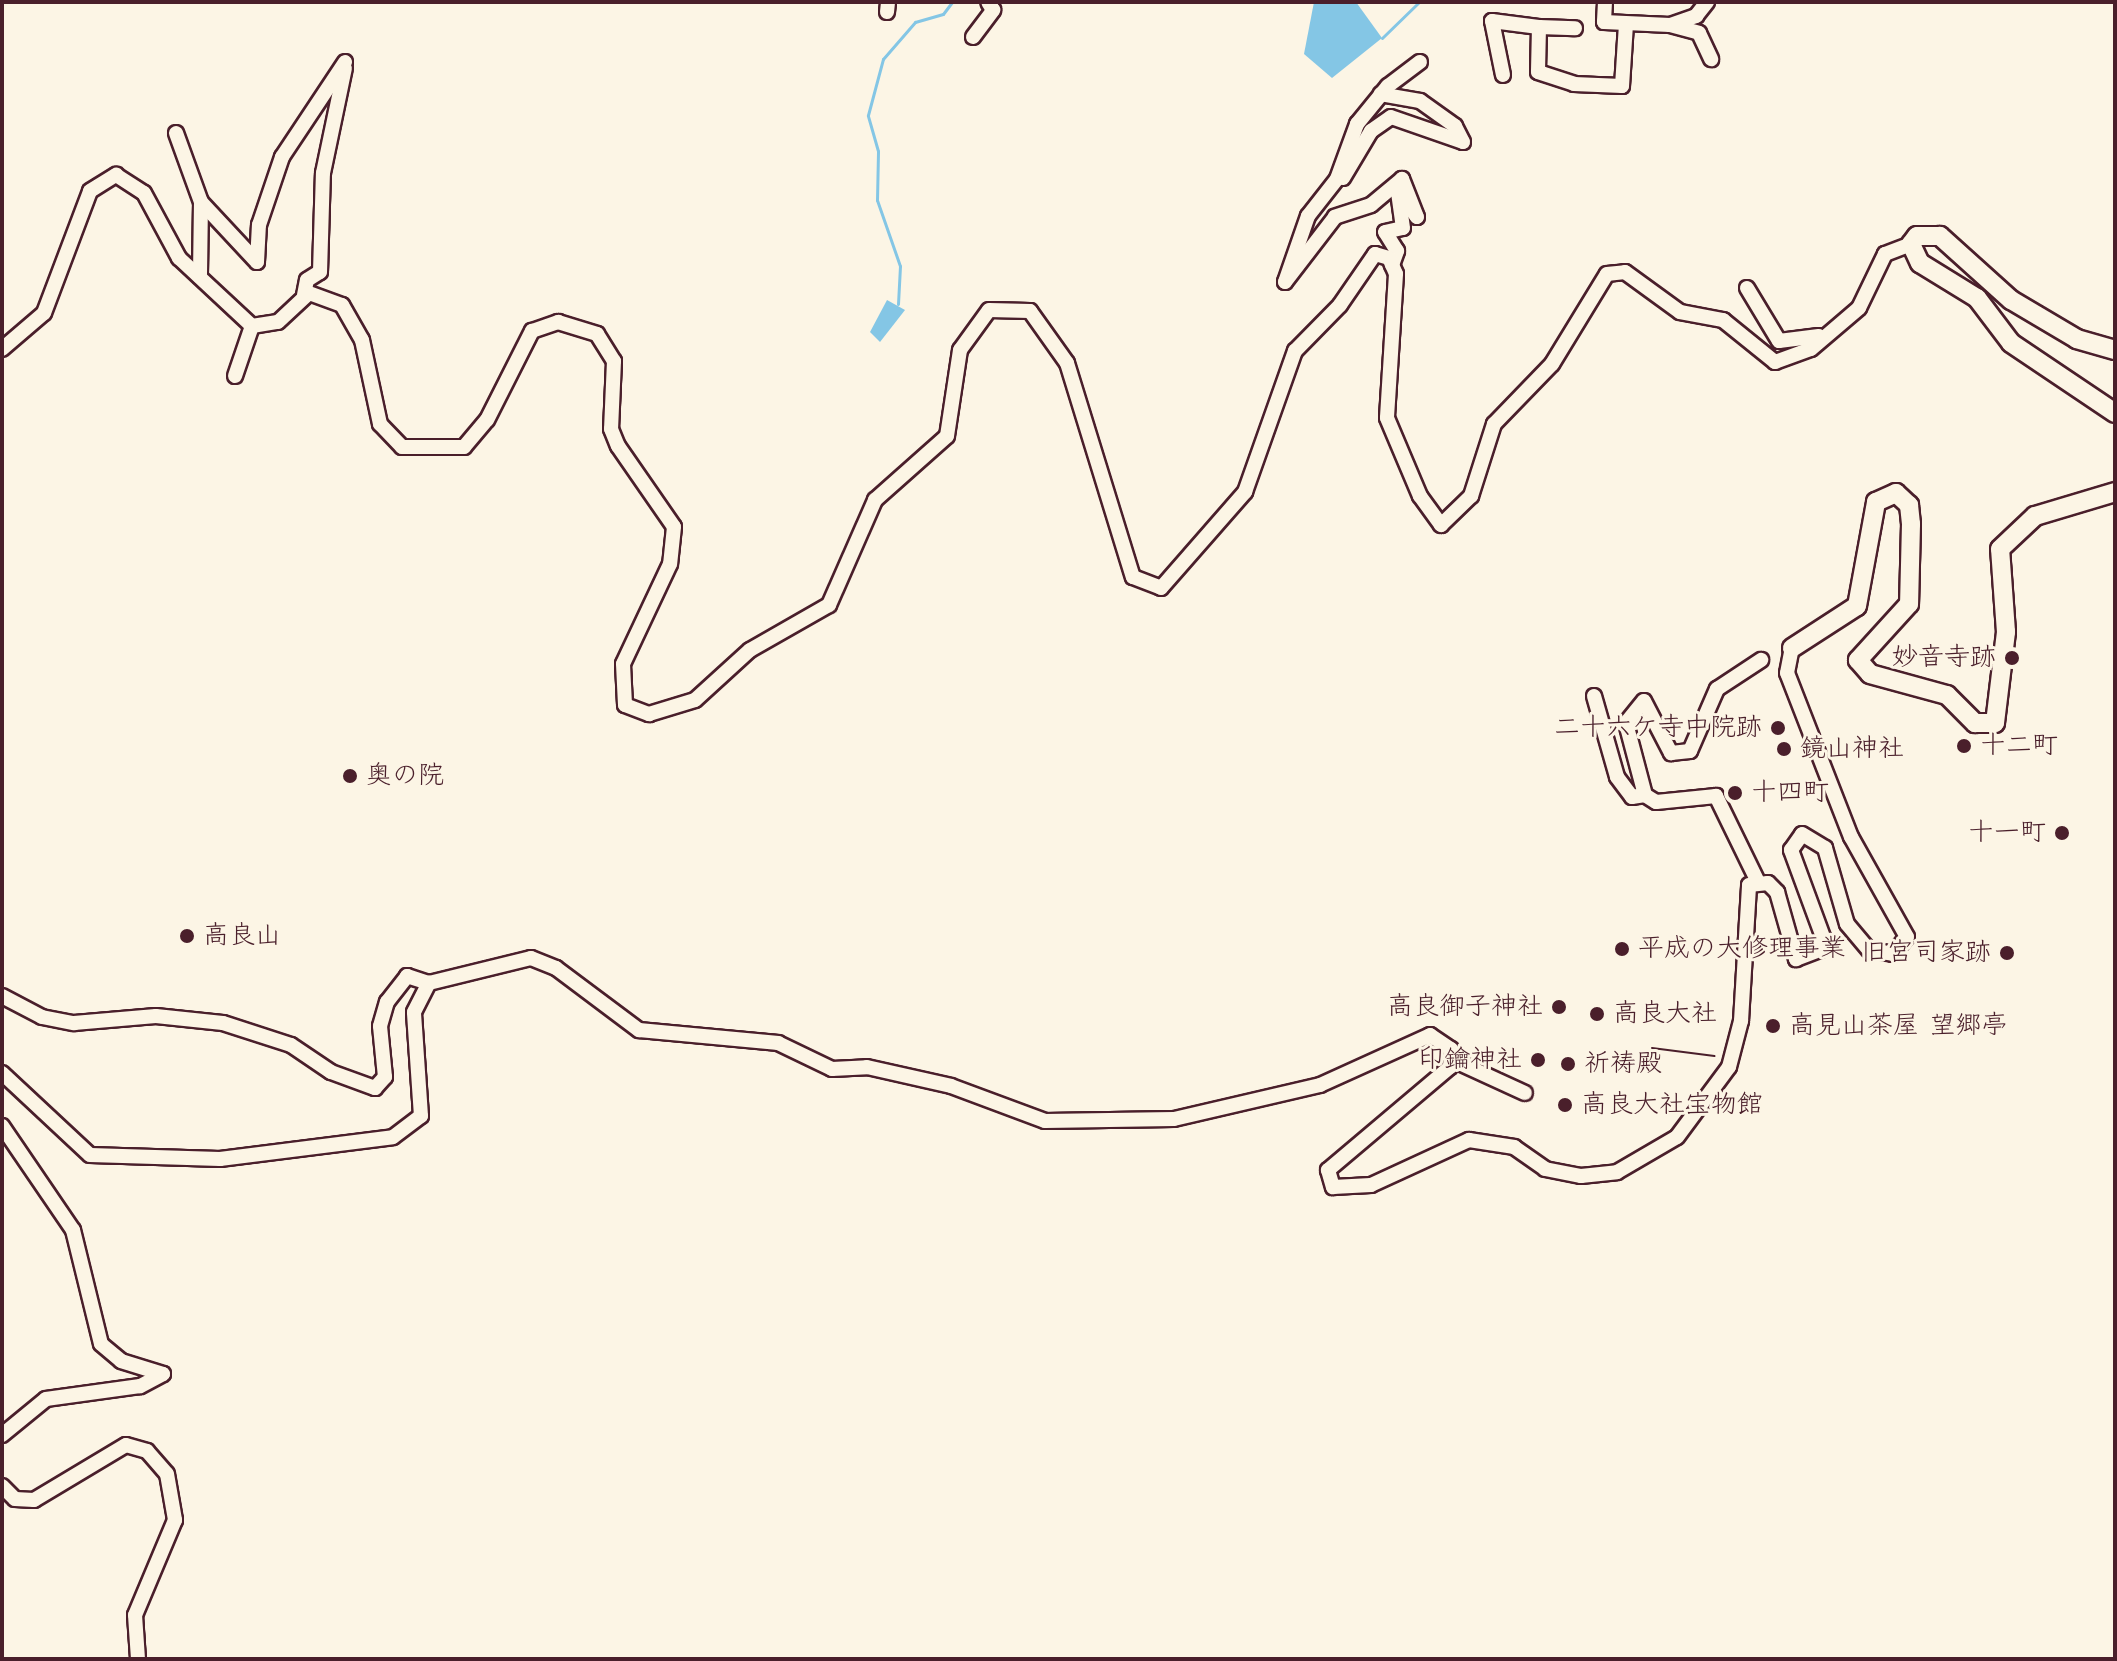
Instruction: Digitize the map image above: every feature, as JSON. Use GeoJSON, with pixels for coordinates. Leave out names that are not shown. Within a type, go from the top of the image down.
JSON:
{"type":"FeatureCollection","features":[{"type":"Feature","properties":{"kind":"main road"},"geometry":{"type":"LineString","coordinates":[[2115,350],[2077,339],[2011,300],[1940,236],[1911,244],[1920,263],[1957,279],[1977,298],[2011,343],[2115,413]]}},
{"type":"Feature","properties":{"kind":"main road"},"geometry":{"type":"LineString","coordinates":[[1792,648],[1857,606],[1876,502],[1896,493],[1909,505],[1909,604],[1858,660],[1870,674],[1947,695],[1975,723],[1995,723],[2002,713],[2006,632],[2000,549],[2035,516],[2115,492]]}},
{"type":"Feature","properties":{"kind":"street"},"geometry":{"type":"LineString","coordinates":[[973,37],[993,10],[988,2]]}},
{"type":"Feature","properties":{"kind":"street"},"geometry":{"type":"LineString","coordinates":[[1605,2],[1604,22],[1670,25],[1699,33],[1711,59]]}},
{"type":"Feature","properties":{"kind":"street"},"geometry":{"type":"LineString","coordinates":[[1670,25],[1696,16],[1707,2]]}},
{"type":"Feature","properties":{"kind":"street"},"geometry":{"type":"LineString","coordinates":[[1503,75],[1492,21],[1575,28]]}},
{"type":"Feature","properties":{"kind":"street"},"geometry":{"type":"LineString","coordinates":[[1539,27],[1534,70],[1574,84],[1622,86],[1626,24]]}},
{"type":"Feature","properties":{"kind":"street"},"geometry":{"type":"LineString","coordinates":[[1328,191],[1357,124],[1381,94],[1420,62]]}},
{"type":"Feature","properties":{"kind":"street"},"geometry":{"type":"LineString","coordinates":[[201,202],[257,262],[259,225],[282,157],[345,65],[323,173],[320,272],[307,280],[304,295]]}},
{"type":"Feature","properties":{"kind":"street"},"geometry":{"type":"LineString","coordinates":[[1381,94],[1420,101],[1455,126],[1463,142],[1391,117],[1371,131],[1308,216],[1285,282],[1335,217],[1371,205],[1402,179],[1417,217],[1398,191],[1403,228],[1385,232]]}},
{"type":"Feature","properties":{"kind":"street"},"geometry":{"type":"LineString","coordinates":[[176,133],[201,202],[200,277]]}},
{"type":"Feature","properties":{"kind":"street"},"geometry":{"type":"LineString","coordinates":[[2,349],[44,313],[90,191],[103,177],[116,175],[144,193],[166,242],[252,326]]}},
{"type":"Feature","properties":{"kind":"street"},"geometry":{"type":"LineString","coordinates":[[252,326],[278,322],[304,295],[318,291],[342,305],[362,340],[366,386],[380,424],[402,447],[451,453],[464,447],[487,420],[532,331],[544,324],[573,323],[610,346],[616,376],[611,429],[674,527],[670,564],[623,664],[625,705],[649,714],[695,700],[750,650],[829,605],[875,500],[947,436],[968,331],[1002,306],[1030,311],[1067,363],[1133,577],[1161,588],[1245,492],[1295,351],[1379,253],[1385,232]]}},
{"type":"Feature","properties":{"kind":"street"},"geometry":{"type":"LineString","coordinates":[[1385,232],[1397,251],[1392,265],[1397,297],[1387,418],[1420,496],[1441,525],[1471,496],[1494,424],[1552,364],[1607,274],[1625,272],[1680,312],[1723,320],[1775,362],[1795,359],[1819,336],[1859,308],[1885,254],[1911,244]]}},
{"type":"Feature","properties":{"kind":"street"},"geometry":{"type":"LineString","coordinates":[[1379,253],[1392,265]]}},
{"type":"Feature","properties":{"kind":"street"},"geometry":{"type":"LineString","coordinates":[[1747,288],[1779,341],[1819,336]]}},
{"type":"Feature","properties":{"kind":"street"},"geometry":{"type":"LineString","coordinates":[[235,376],[252,326]]}},
{"type":"Feature","properties":{"kind":"street"},"geometry":{"type":"LineString","coordinates":[[1453,1060],[1328,1170],[1333,1187],[1371,1185],[1469,1140],[1514,1147],[1545,1169],[1581,1176],[1617,1172],[1677,1137],[1729,1067],[1736,1040],[1744,892],[1758,882],[1768,883],[1781,901],[1789,952],[1812,959],[1823,937],[1791,850],[1802,834],[1812,834],[1825,848],[1854,933],[1881,956],[1903,947],[1904,924],[1851,837],[1787,673],[1792,648]]}},
{"type":"Feature","properties":{"kind":"street"},"geometry":{"type":"LineString","coordinates":[[1645,795],[1626,723],[1635,704],[1650,708],[1664,745],[1681,754],[1697,745],[1717,689],[1761,660]]}},
{"type":"Feature","properties":{"kind":"street"},"geometry":{"type":"LineString","coordinates":[[1594,696],[1617,777],[1632,797],[1645,795],[1656,802],[1716,796],[1758,882]]}},
{"type":"Feature","properties":{"kind":"street"},"geometry":{"type":"LineString","coordinates":[[2,996],[42,1017],[74,1023],[156,1016],[223,1023],[291,1045],[331,1072],[375,1088],[385,1077],[380,1026],[387,1002],[407,976],[429,983],[531,958],[556,968],[639,1030],[778,1043],[832,1069],[867,1067],[972,1092],[1020,1115],[1108,1126],[1149,1124],[1320,1085],[1430,1035],[1443,1039],[1453,1060],[1525,1093]]}},
{"type":"Feature","properties":{"kind":"street"},"geometry":{"type":"LineString","coordinates":[[2,1073],[90,1155],[220,1159],[393,1137],[421,1116],[414,1012],[429,983]]}},
{"type":"Feature","properties":{"kind":"street"},"geometry":{"type":"LineString","coordinates":[[2,1126],[73,1230],[101,1344],[121,1361],[163,1374],[140,1386],[46,1399],[2,1435]]}},
{"type":"Feature","properties":{"kind":"street"},"geometry":{"type":"LineString","coordinates":[[2,1486],[15,1499],[34,1500],[126,1445],[147,1451],[167,1474],[175,1520],[135,1615],[138,1659]]}},
{"type":"Feature","properties":{"kind":"water"},"geometry":{"type":"Polygon","coordinates":[[[1314,2],[1356,2],[1382,38],[1332,78],[1304,54],[1314,2]]]}},
{"type":"Feature","properties":{"kind":"water"},"geometry":{"type":"Polygon","coordinates":[[[887,300],[905,310],[880,342],[870,332],[887,300]]]}},
{"type":"Feature","properties":{"kind":"waterway"},"geometry":{"type":"LineString","coordinates":[[898,304],[900,266],[877,200],[878,151],[868,115],[883,59],[915,22],[943,14],[952,2]]}},
{"type":"Feature","properties":{"kind":"waterway"},"geometry":{"type":"LineString","coordinates":[[1382,38],[1419,2]]}},
{"type":"Feature","properties":{"kind":"tram line"},"geometry":{"type":"LineString","coordinates":[[1652,1048],[1714,1056]]}},
{"type":"Feature","properties":{"kind":"place","name":"妙音寺跡"},"geometry":{"type":"Point","coordinates":[2012,658]}},
{"type":"Feature","properties":{"kind":"place","name":"二十六ケ寺中院跡"},"geometry":{"type":"Point","coordinates":[1778,728]}},
{"type":"Feature","properties":{"kind":"place","name":"十二町"},"geometry":{"type":"Point","coordinates":[1964,746]}},
{"type":"Feature","properties":{"kind":"place","name":"鏡山神社"},"geometry":{"type":"Point","coordinates":[1784,749]}},
{"type":"Feature","properties":{"kind":"place","name":"奥の院"},"geometry":{"type":"Point","coordinates":[350,776]}},
{"type":"Feature","properties":{"kind":"place","name":"十四町"},"geometry":{"type":"Point","coordinates":[1735,793]}},
{"type":"Feature","properties":{"kind":"place","name":"十一町"},"geometry":{"type":"Point","coordinates":[2062,833]}},
{"type":"Feature","properties":{"kind":"place","name":"高良山"},"geometry":{"type":"Point","coordinates":[187,936]}},
{"type":"Feature","properties":{"kind":"place","name":"平成の大修理事業"},"geometry":{"type":"Point","coordinates":[1622,949]}},
{"type":"Feature","properties":{"kind":"place","name":"旧宮司家跡"},"geometry":{"type":"Point","coordinates":[2007,953]}},
{"type":"Feature","properties":{"kind":"place","name":"高良御子神社"},"geometry":{"type":"Point","coordinates":[1559,1007]}},
{"type":"Feature","properties":{"kind":"place","name":"高良大社"},"geometry":{"type":"Point","coordinates":[1597,1014]}},
{"type":"Feature","properties":{"kind":"place","name":"高見山茶屋 望郷亭"},"geometry":{"type":"Point","coordinates":[1773,1026]}},
{"type":"Feature","properties":{"kind":"place","name":"印鑰神社"},"geometry":{"type":"Point","coordinates":[1538,1060]}},
{"type":"Feature","properties":{"kind":"place","name":"祈祷殿"},"geometry":{"type":"Point","coordinates":[1568,1064]}},
{"type":"Feature","properties":{"kind":"place","name":"高良大社宝物館"},"geometry":{"type":"Point","coordinates":[1565,1105]}}]}
